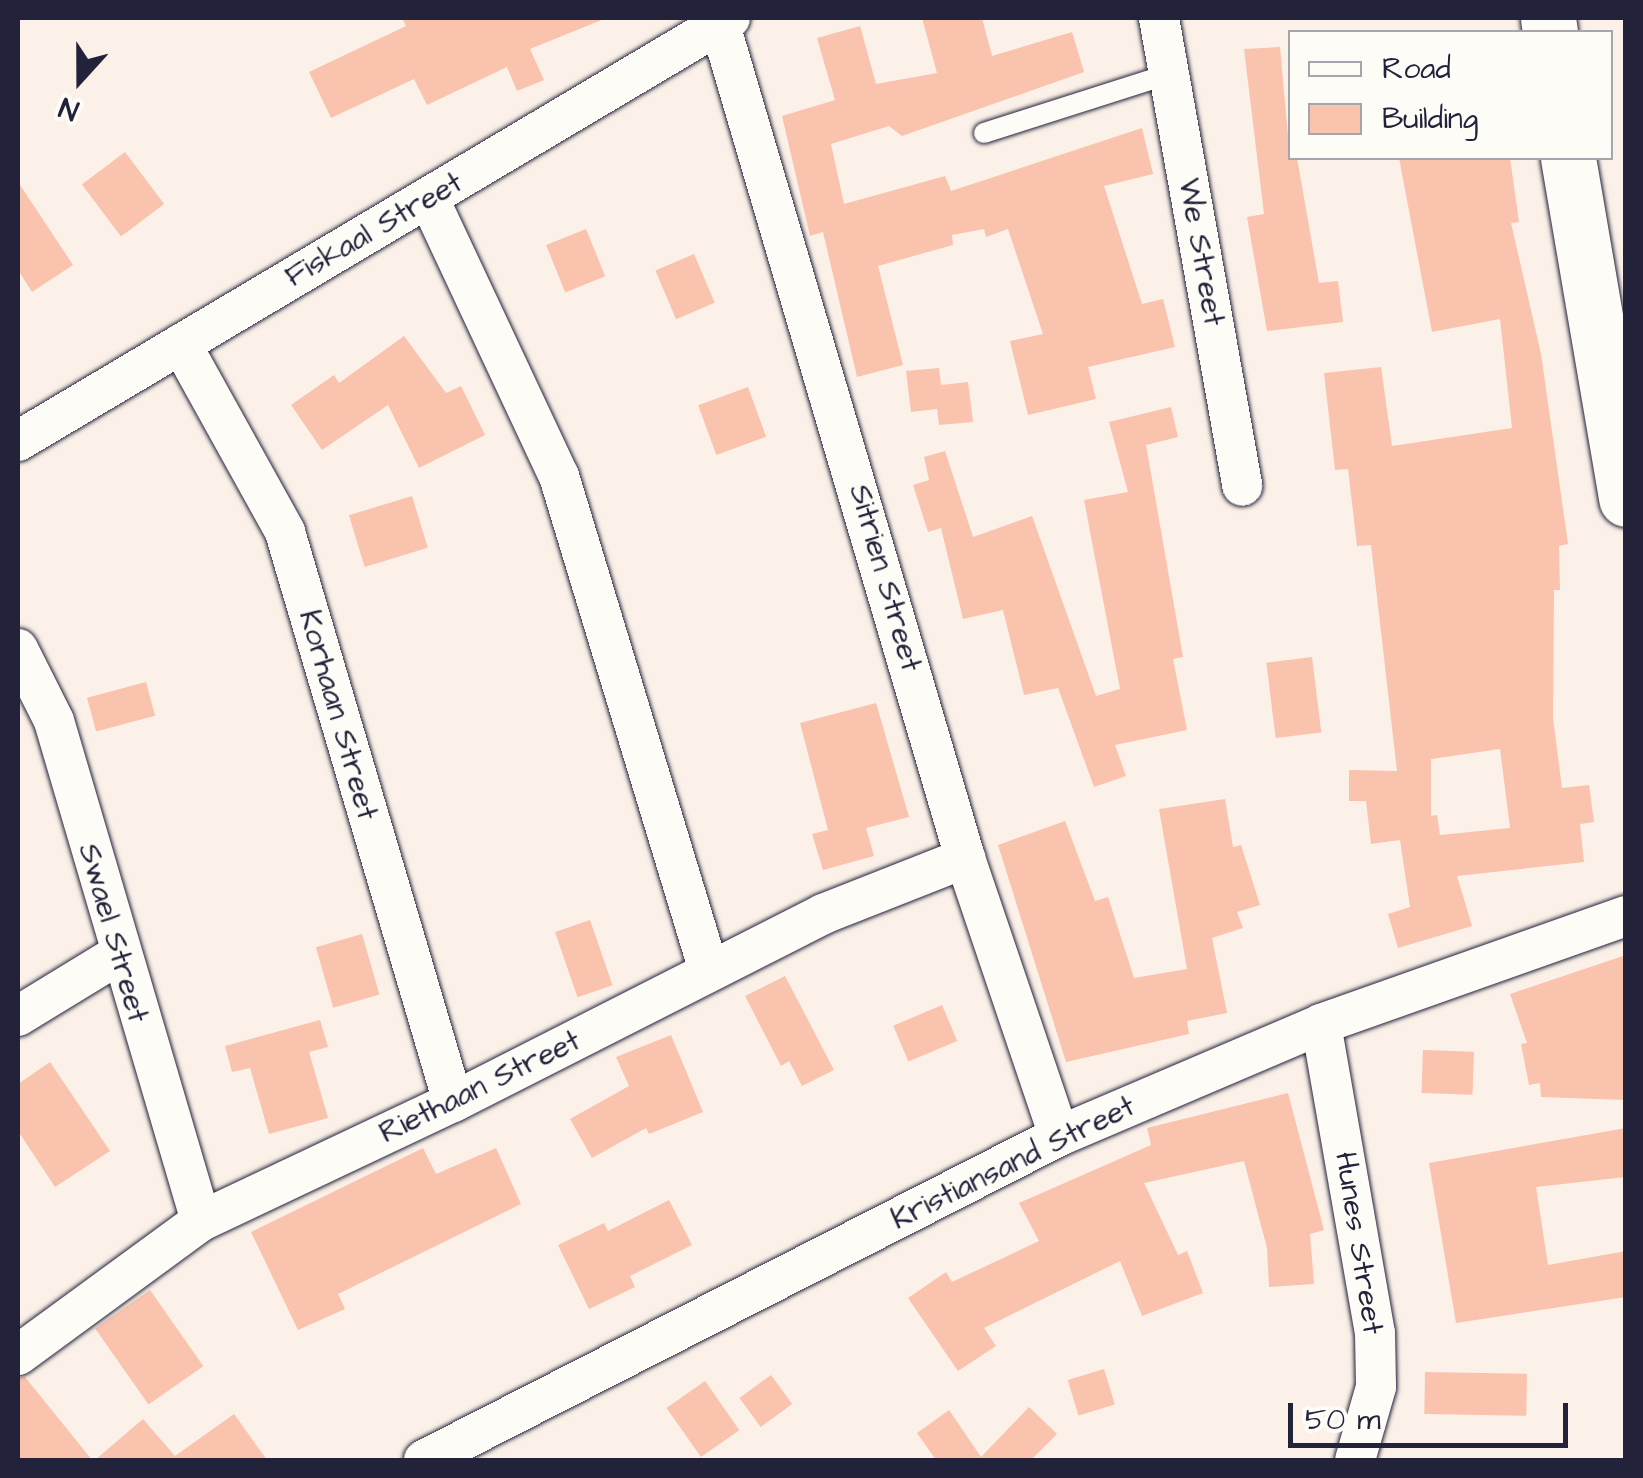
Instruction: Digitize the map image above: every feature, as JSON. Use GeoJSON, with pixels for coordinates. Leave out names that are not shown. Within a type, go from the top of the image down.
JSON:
{"type":"FeatureCollection","features":[{"type":"Feature","properties":{"kind":"street","name":"We Street"},"geometry":{"type":"LineString","coordinates":[[1160,18],[1242,486]]}},
{"type":"Feature","properties":{"kind":"street","name":"Fiskaal Street"},"geometry":{"type":"LineString","coordinates":[[18,441],[429,199],[723,19]]}},
{"type":"Feature","properties":{"kind":"street","name":"Sitrien Street"},"geometry":{"type":"LineString","coordinates":[[723,19],[965,858],[1059,1136]]}},
{"type":"Feature","properties":{"kind":"street"},"geometry":{"type":"LineString","coordinates":[[1569,160],[1604,252],[1626,499]]}},
{"type":"Feature","properties":{"kind":"street"},"geometry":{"type":"LineString","coordinates":[[429,199],[559,476],[709,971]]}},
{"type":"Feature","properties":{"kind":"street","name":"Korhaan Street"},"geometry":{"type":"LineString","coordinates":[[181,344],[285,532],[454,1102]]}},
{"type":"Feature","properties":{"kind":"street","name":"Swael Street"},"geometry":{"type":"LineString","coordinates":[[18,649],[54,721],[118,955],[201,1222]]}},
{"type":"Feature","properties":{"kind":"street","name":"Riethaan Street"},"geometry":{"type":"LineString","coordinates":[[18,1355],[201,1222],[454,1102],[823,914],[965,858]]}},
{"type":"Feature","properties":{"kind":"street","name":"Kristiansand Street"},"geometry":{"type":"LineString","coordinates":[[424,1460],[1059,1136],[1321,1024],[1626,916]]}},
{"type":"Feature","properties":{"kind":"street"},"geometry":{"type":"LineString","coordinates":[[18,1016],[118,955]]}},
{"type":"Feature","properties":{"kind":"street","name":"Hunes Street"},"geometry":{"type":"LineString","coordinates":[[1321,1024],[1375,1334],[1376,1388],[1355,1460]]}},
{"type":"Feature","properties":{"kind":"lane"},"geometry":{"type":"LineString","coordinates":[[984,133],[1170,74]]}},
{"type":"Feature","properties":{"kind":"building"},"geometry":{"type":"Polygon","coordinates":[[[402,18],[604,19],[530,49],[544,80],[517,91],[507,67],[427,105],[414,79],[331,118],[309,72],[406,26],[402,18]]]}},
{"type":"Feature","properties":{"kind":"building"},"geometry":{"type":"Polygon","coordinates":[[[922,18],[982,18],[992,56],[1072,32],[1084,72],[902,136],[889,126],[831,144],[844,204],[945,176],[951,191],[1142,128],[1153,174],[1104,186],[1142,304],[1163,299],[1175,347],[1088,367],[1096,399],[1028,415],[1010,341],[1043,334],[1008,229],[986,237],[984,229],[952,235],[953,245],[878,266],[903,365],[857,377],[823,232],[810,236],[782,116],[835,100],[817,38],[860,26],[876,84],[937,73],[922,18]]]}},
{"type":"Feature","properties":{"kind":"building"},"geometry":{"type":"Polygon","coordinates":[[[1280,47],[1288,160],[1297,160],[1319,283],[1338,281],[1343,322],[1267,331],[1247,217],[1264,214],[1244,49],[1280,47]]]}},
{"type":"Feature","properties":{"kind":"building"},"geometry":{"type":"Polygon","coordinates":[[[125,152],[164,204],[121,236],[82,184],[125,152]]]}},
{"type":"Feature","properties":{"kind":"building"},"geometry":{"type":"Polygon","coordinates":[[[1399,160],[1510,160],[1519,222],[1511,223],[1541,354],[1568,544],[1559,546],[1560,590],[1554,590],[1553,718],[1562,788],[1589,785],[1594,822],[1580,824],[1584,862],[1457,876],[1472,926],[1398,948],[1388,914],[1410,907],[1400,840],[1371,844],[1366,801],[1349,801],[1349,770],[1397,771],[1371,545],[1357,546],[1348,469],[1335,470],[1324,373],[1381,367],[1392,446],[1512,428],[1500,319],[1432,332],[1399,160]],[[1500,749],[1431,759],[1431,816],[1437,815],[1440,835],[1510,828],[1500,749]]]}},
{"type":"Feature","properties":{"kind":"building"},"geometry":{"type":"Polygon","coordinates":[[[18,182],[73,265],[32,292],[18,270],[18,182]]]}},
{"type":"Feature","properties":{"kind":"building"},"geometry":{"type":"Polygon","coordinates":[[[586,229],[605,276],[565,292],[546,245],[586,229]]]}},
{"type":"Feature","properties":{"kind":"building"},"geometry":{"type":"Polygon","coordinates":[[[694,254],[715,303],[676,319],[655,270],[694,254]]]}},
{"type":"Feature","properties":{"kind":"building"},"geometry":{"type":"Polygon","coordinates":[[[404,336],[446,393],[461,386],[485,435],[419,468],[388,405],[322,450],[291,405],[334,375],[339,383],[404,336]]]}},
{"type":"Feature","properties":{"kind":"building"},"geometry":{"type":"Polygon","coordinates":[[[939,368],[941,385],[968,382],[973,422],[939,425],[937,409],[911,412],[906,371],[939,368]]]}},
{"type":"Feature","properties":{"kind":"building"},"geometry":{"type":"Polygon","coordinates":[[[748,387],[766,437],[716,455],[698,405],[748,387]]]}},
{"type":"Feature","properties":{"kind":"building"},"geometry":{"type":"Polygon","coordinates":[[[1171,407],[1178,437],[1146,445],[1183,657],[1173,659],[1187,730],[1115,745],[1126,776],[1094,787],[1058,688],[1024,695],[1003,610],[963,619],[941,528],[928,532],[913,485],[929,480],[924,457],[945,451],[973,537],[1032,516],[1096,696],[1120,689],[1084,500],[1128,492],[1109,422],[1171,407]]]}},
{"type":"Feature","properties":{"kind":"building"},"geometry":{"type":"Polygon","coordinates":[[[412,496],[428,548],[365,567],[349,515],[412,496]]]}},
{"type":"Feature","properties":{"kind":"building"},"geometry":{"type":"Polygon","coordinates":[[[1312,657],[1321,732],[1276,738],[1266,663],[1312,657]]]}},
{"type":"Feature","properties":{"kind":"building"},"geometry":{"type":"Polygon","coordinates":[[[146,682],[155,716],[96,732],[87,698],[146,682]]]}},
{"type":"Feature","properties":{"kind":"building"},"geometry":{"type":"Polygon","coordinates":[[[876,703],[909,817],[866,828],[874,856],[823,870],[812,834],[828,830],[800,723],[876,703]]]}},
{"type":"Feature","properties":{"kind":"building"},"geometry":{"type":"Polygon","coordinates":[[[1225,799],[1233,847],[1241,845],[1260,905],[1237,912],[1243,928],[1212,938],[1227,1013],[1187,1021],[1189,1034],[1066,1062],[998,845],[1065,821],[1095,901],[1108,897],[1134,978],[1187,969],[1159,809],[1225,799]]]}},
{"type":"Feature","properties":{"kind":"building"},"geometry":{"type":"Polygon","coordinates":[[[590,920],[612,985],[577,997],[555,932],[590,920]]]}},
{"type":"Feature","properties":{"kind":"building"},"geometry":{"type":"Polygon","coordinates":[[[362,934],[379,995],[333,1008],[316,947],[362,934]]]}},
{"type":"Feature","properties":{"kind":"building"},"geometry":{"type":"Polygon","coordinates":[[[1626,955],[1626,1100],[1541,1097],[1540,1083],[1529,1085],[1521,1044],[1527,1043],[1510,994],[1626,955]]]}},
{"type":"Feature","properties":{"kind":"building"},"geometry":{"type":"Polygon","coordinates":[[[785,976],[834,1070],[802,1086],[789,1061],[781,1066],[745,996],[785,976]]]}},
{"type":"Feature","properties":{"kind":"building"},"geometry":{"type":"Polygon","coordinates":[[[942,1005],[957,1041],[908,1062],[893,1026],[942,1005]]]}},
{"type":"Feature","properties":{"kind":"building"},"geometry":{"type":"Polygon","coordinates":[[[320,1020],[328,1047],[309,1052],[328,1118],[269,1134],[250,1068],[232,1072],[225,1046],[320,1020]]]}},
{"type":"Feature","properties":{"kind":"building"},"geometry":{"type":"Polygon","coordinates":[[[671,1035],[703,1112],[649,1134],[646,1128],[592,1158],[570,1119],[629,1086],[616,1057],[671,1035]]]}},
{"type":"Feature","properties":{"kind":"building"},"geometry":{"type":"Polygon","coordinates":[[[1423,1050],[1474,1052],[1472,1095],[1421,1093],[1423,1050]]]}},
{"type":"Feature","properties":{"kind":"building"},"geometry":{"type":"Polygon","coordinates":[[[50,1062],[110,1151],[55,1187],[18,1131],[18,1084],[50,1062]]]}},
{"type":"Feature","properties":{"kind":"building"},"geometry":{"type":"Polygon","coordinates":[[[1288,1093],[1324,1230],[1310,1234],[1314,1284],[1269,1287],[1267,1248],[1244,1161],[1144,1183],[1178,1255],[1187,1251],[1203,1293],[1142,1316],[1120,1261],[984,1328],[996,1346],[958,1371],[908,1298],[946,1272],[952,1282],[1039,1241],[1019,1203],[1151,1145],[1147,1128],[1288,1093]]]}},
{"type":"Feature","properties":{"kind":"building"},"geometry":{"type":"Polygon","coordinates":[[[1626,1128],[1626,1177],[1536,1187],[1548,1265],[1626,1251],[1626,1297],[1456,1323],[1429,1163],[1626,1128]]]}},
{"type":"Feature","properties":{"kind":"building"},"geometry":{"type":"Polygon","coordinates":[[[423,1148],[436,1174],[496,1148],[521,1204],[338,1294],[345,1309],[298,1330],[251,1232],[423,1148]]]}},
{"type":"Feature","properties":{"kind":"building"},"geometry":{"type":"Polygon","coordinates":[[[669,1200],[692,1245],[630,1276],[635,1287],[589,1309],[558,1245],[604,1223],[608,1231],[669,1200]]]}},
{"type":"Feature","properties":{"kind":"building"},"geometry":{"type":"Polygon","coordinates":[[[150,1290],[203,1366],[148,1405],[95,1328],[150,1290]]]}},
{"type":"Feature","properties":{"kind":"building"},"geometry":{"type":"Polygon","coordinates":[[[1104,1369],[1115,1404],[1078,1415],[1068,1380],[1104,1369]]]}},
{"type":"Feature","properties":{"kind":"building"},"geometry":{"type":"Polygon","coordinates":[[[1425,1372],[1527,1374],[1526,1416],[1424,1414],[1425,1372]]]}},
{"type":"Feature","properties":{"kind":"building"},"geometry":{"type":"Polygon","coordinates":[[[771,1375],[792,1404],[761,1427],[739,1398],[771,1375]]]}},
{"type":"Feature","properties":{"kind":"building"},"geometry":{"type":"Polygon","coordinates":[[[25,1377],[92,1460],[18,1460],[18,1378],[25,1377]]]}},
{"type":"Feature","properties":{"kind":"building"},"geometry":{"type":"Polygon","coordinates":[[[705,1381],[739,1430],[701,1457],[666,1408],[705,1381]]]}},
{"type":"Feature","properties":{"kind":"building"},"geometry":{"type":"Polygon","coordinates":[[[1029,1407],[1057,1434],[1031,1460],[936,1460],[917,1433],[949,1410],[981,1457],[1029,1407]]]}},
{"type":"Feature","properties":{"kind":"building"},"geometry":{"type":"Polygon","coordinates":[[[234,1414],[267,1460],[95,1460],[143,1419],[175,1456],[234,1414]]]}}]}
